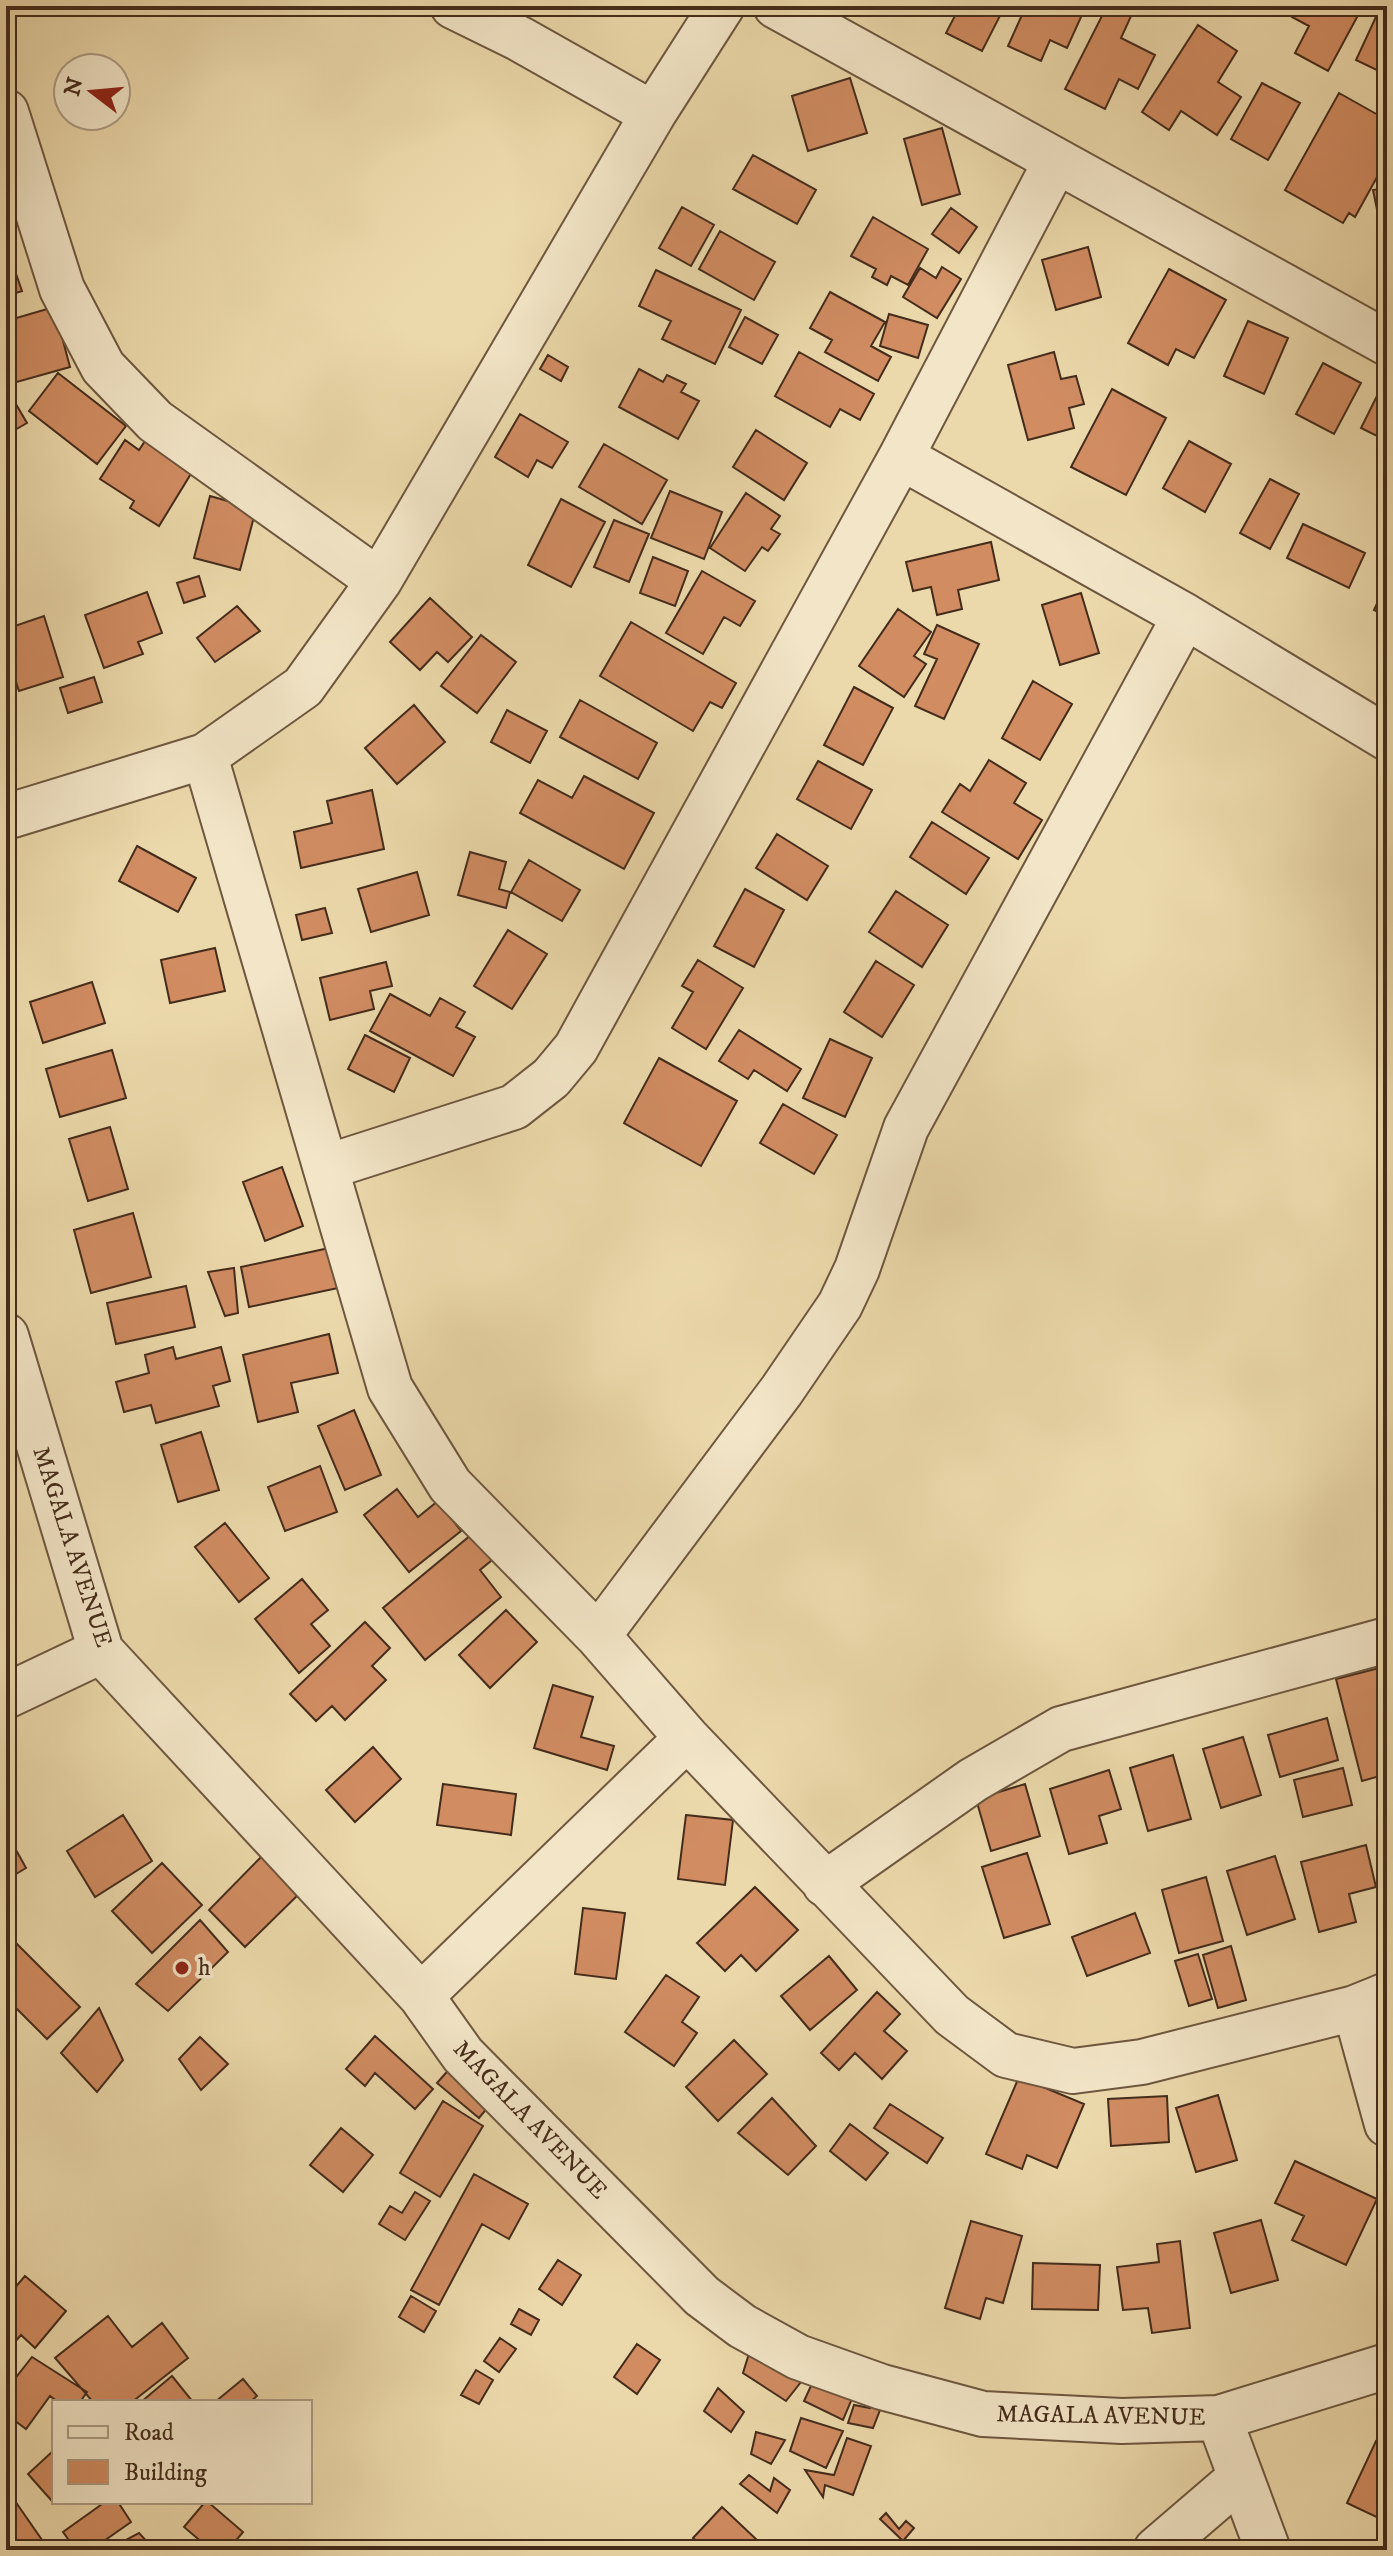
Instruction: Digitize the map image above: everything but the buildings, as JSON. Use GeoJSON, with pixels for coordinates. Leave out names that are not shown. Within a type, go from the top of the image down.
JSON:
{"type":"FeatureCollection","features":[{"type":"Feature","properties":{"kind":"street"},"geometry":{"type":"LineString","coordinates":[[453,6],[520,39],[653,114]]}},
{"type":"Feature","properties":{"kind":"street"},"geometry":{"type":"LineString","coordinates":[[6,817],[205,756],[303,687],[379,581],[653,114],[722,6]]}},
{"type":"Feature","properties":{"kind":"street"},"geometry":{"type":"LineString","coordinates":[[776,6],[1387,343]]}},
{"type":"Feature","properties":{"kind":"street"},"geometry":{"type":"LineString","coordinates":[[6,112],[62,289],[103,367],[155,421],[379,581]]}},
{"type":"Feature","properties":{"kind":"street"},"geometry":{"type":"LineString","coordinates":[[327,1167],[514,1107],[551,1078],[576,1048],[901,457],[1056,161]]}},
{"type":"Feature","properties":{"kind":"street"},"geometry":{"type":"LineString","coordinates":[[901,457],[1185,616],[1387,738]]}},
{"type":"Feature","properties":{"kind":"street"},"geometry":{"type":"LineString","coordinates":[[598,1636],[782,1390],[840,1305],[857,1269],[906,1128],[1185,616]]}},
{"type":"Feature","properties":{"kind":"street"},"geometry":{"type":"LineString","coordinates":[[205,756],[390,1388],[450,1485],[598,1636],[687,1738],[952,2015],[1006,2055],[1073,2071],[1142,2062],[1371,2002],[1387,2124]]}},
{"type":"Feature","properties":{"kind":"street","name":"MAGALA AVENUE"},"geometry":{"type":"LineString","coordinates":[[6,1336],[101,1651],[421,1996],[463,2055],[702,2296],[742,2326],[798,2357],[882,2387],[983,2414],[1122,2421],[1219,2418],[1387,2366]]}},
{"type":"Feature","properties":{"kind":"street"},"geometry":{"type":"LineString","coordinates":[[825,1884],[973,1780],[1061,1729],[1387,1640]]}},
{"type":"Feature","properties":{"kind":"street"},"geometry":{"type":"LineString","coordinates":[[6,1696],[101,1651]]}},
{"type":"Feature","properties":{"kind":"street"},"geometry":{"type":"LineString","coordinates":[[421,1996],[687,1738]]}},
{"type":"Feature","properties":{"kind":"street"},"geometry":{"type":"LineString","coordinates":[[1219,2418],[1268,2550]]}},
{"type":"Feature","properties":{"kind":"street"},"geometry":{"type":"LineString","coordinates":[[1156,2550],[1241,2477]]}},
{"type":"Feature","properties":{"kind":"place","name":"h"},"geometry":{"type":"Point","coordinates":[182,1968]}}]}
